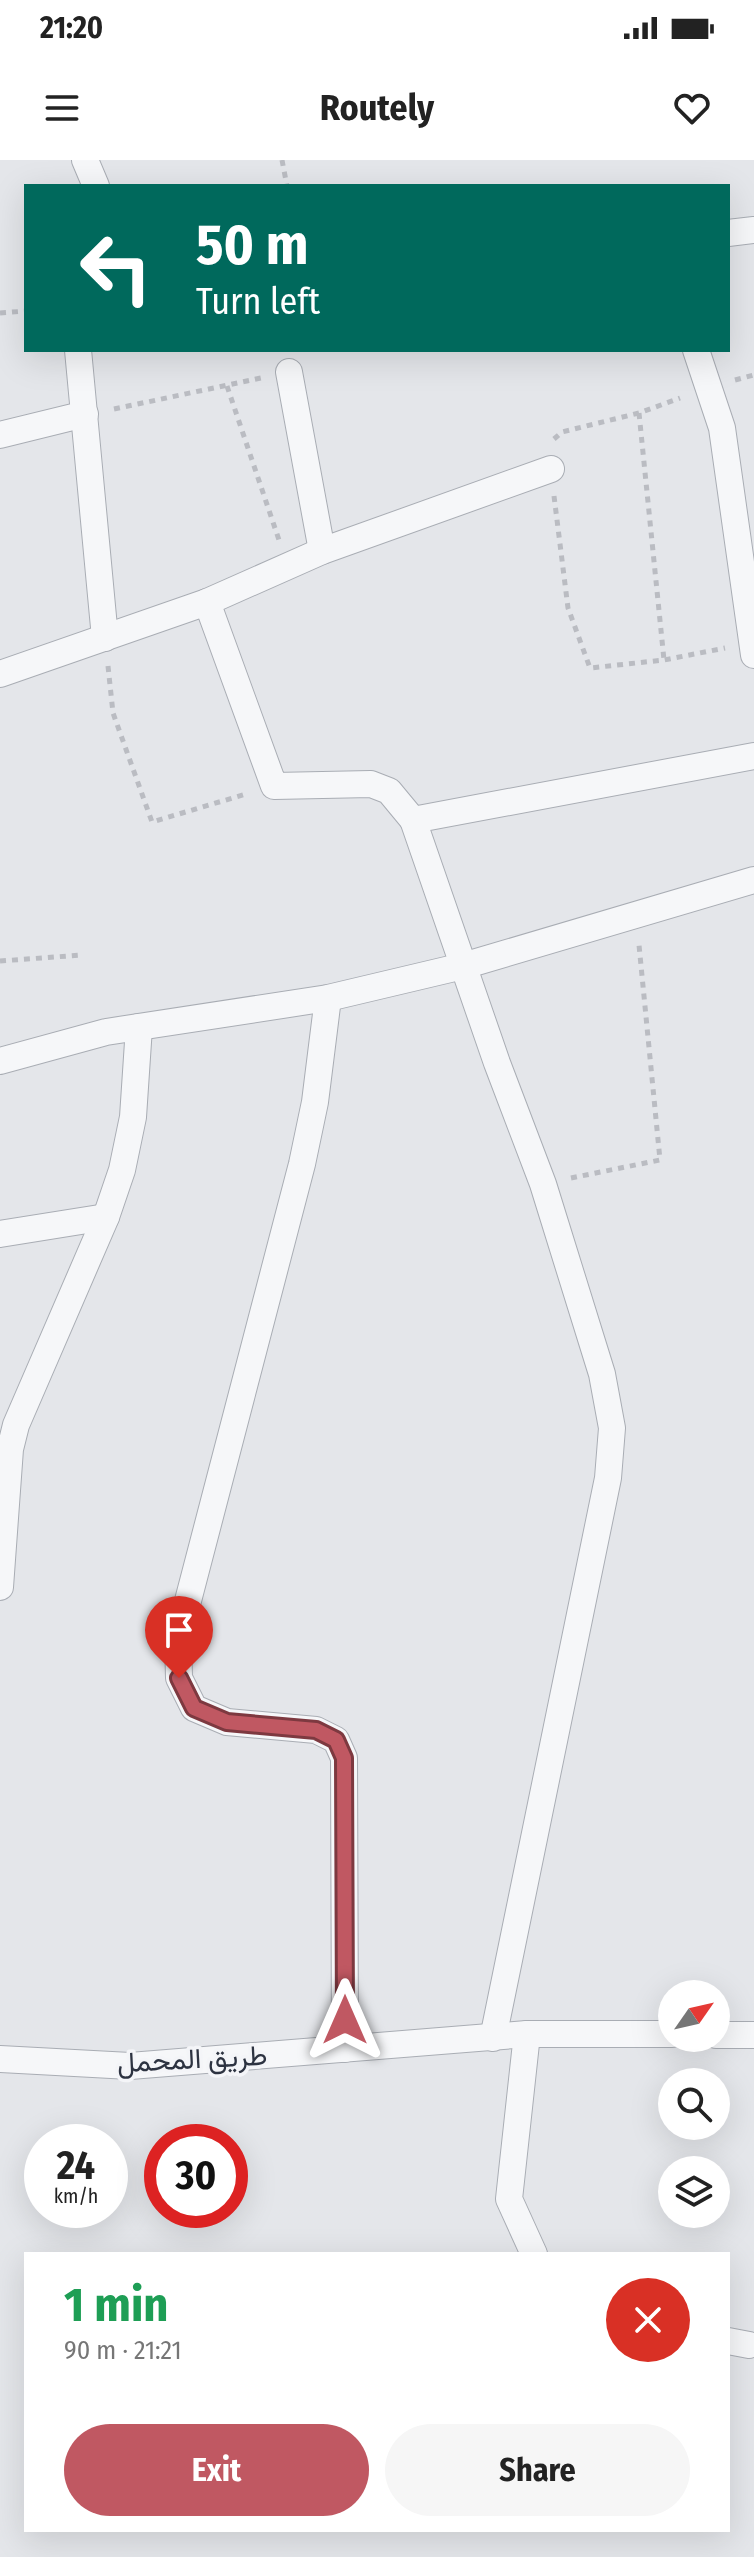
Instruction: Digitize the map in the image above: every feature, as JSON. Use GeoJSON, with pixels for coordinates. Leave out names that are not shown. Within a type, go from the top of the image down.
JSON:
{"type":"FeatureCollection","features":[{"type":"Feature","properties":{"kind":"street"},"geometry":{"type":"LineString","coordinates":[[85,160],[95,184]]}},
{"type":"Feature","properties":{"kind":"street"},"geometry":{"type":"LineString","coordinates":[[730,233],[754,230]]}},
{"type":"Feature","properties":{"kind":"street"},"geometry":{"type":"LineString","coordinates":[[78,352],[105,638]]}},
{"type":"Feature","properties":{"kind":"street"},"geometry":{"type":"LineString","coordinates":[[697,352],[722,428],[753,649]]}},
{"type":"Feature","properties":{"kind":"street"},"geometry":{"type":"LineString","coordinates":[[289,372],[322,551]]}},
{"type":"Feature","properties":{"kind":"street"},"geometry":{"type":"LineString","coordinates":[[0,435],[85,414]]}},
{"type":"Feature","properties":{"kind":"street"},"geometry":{"type":"LineString","coordinates":[[0,674],[207,602],[322,551],[551,469]]}},
{"type":"Feature","properties":{"kind":"street"},"geometry":{"type":"LineString","coordinates":[[207,602],[274,786],[371,784],[389,791],[413,820],[543,1184],[602,1374],[612,1428],[608,1478],[493,2038]]}},
{"type":"Feature","properties":{"kind":"street"},"geometry":{"type":"LineString","coordinates":[[413,820],[754,756]]}},
{"type":"Feature","properties":{"kind":"street"},"geometry":{"type":"LineString","coordinates":[[0,1061],[106,1032],[328,998],[463,966],[754,880]]}},
{"type":"Feature","properties":{"kind":"street"},"geometry":{"type":"LineString","coordinates":[[328,998],[315,1102],[302,1164],[178,1639],[179,1678],[194,1708],[227,1722],[316,1730],[336,1740],[344,1758],[345,2049]]}},
{"type":"Feature","properties":{"kind":"street"},"geometry":{"type":"LineString","coordinates":[[0,1587],[10,1449],[8,1426],[106,1217],[122,1170],[133,1117],[139,1027]]}},
{"type":"Feature","properties":{"kind":"street"},"geometry":{"type":"LineString","coordinates":[[0,1234],[106,1217]]}},
{"type":"Feature","properties":{"kind":"street"},"geometry":{"type":"LineString","coordinates":[[527,2034],[509,2199],[533,2252]]}},
{"type":"Feature","properties":{"kind":"street","name":"طريق المحمل"},"geometry":{"type":"LineString","coordinates":[[0,2059],[130,2066],[527,2034],[658,2034]]}},
{"type":"Feature","properties":{"kind":"street"},"geometry":{"type":"LineString","coordinates":[[730,2035],[754,2035]]}},
{"type":"Feature","properties":{"kind":"path"},"geometry":{"type":"LineString","coordinates":[[282,160],[287,184]]}},
{"type":"Feature","properties":{"kind":"path"},"geometry":{"type":"LineString","coordinates":[[0,313],[24,311]]}},
{"type":"Feature","properties":{"kind":"path"},"geometry":{"type":"LineString","coordinates":[[85,414],[227,386],[288,567]]}},
{"type":"Feature","properties":{"kind":"path"},"geometry":{"type":"LineString","coordinates":[[708,387],[639,413],[562,432],[554,438],[551,469],[568,608],[590,668],[753,649]]}},
{"type":"Feature","properties":{"kind":"path"},"geometry":{"type":"LineString","coordinates":[[639,413],[664,660]]}},
{"type":"Feature","properties":{"kind":"path"},"geometry":{"type":"LineString","coordinates":[[105,638],[113,713],[152,822],[274,786]]}},
{"type":"Feature","properties":{"kind":"path"},"geometry":{"type":"LineString","coordinates":[[543,1184],[660,1160],[636,916]]}},
{"type":"Feature","properties":{"kind":"path"},"geometry":{"type":"LineString","coordinates":[[0,961],[82,955]]}},
{"type":"Feature","properties":{"kind":"route"},"geometry":{"type":"LineString","coordinates":[[179,1678],[194,1708],[227,1722],[316,1730],[336,1740],[344,1758],[345,2020]]}}]}
